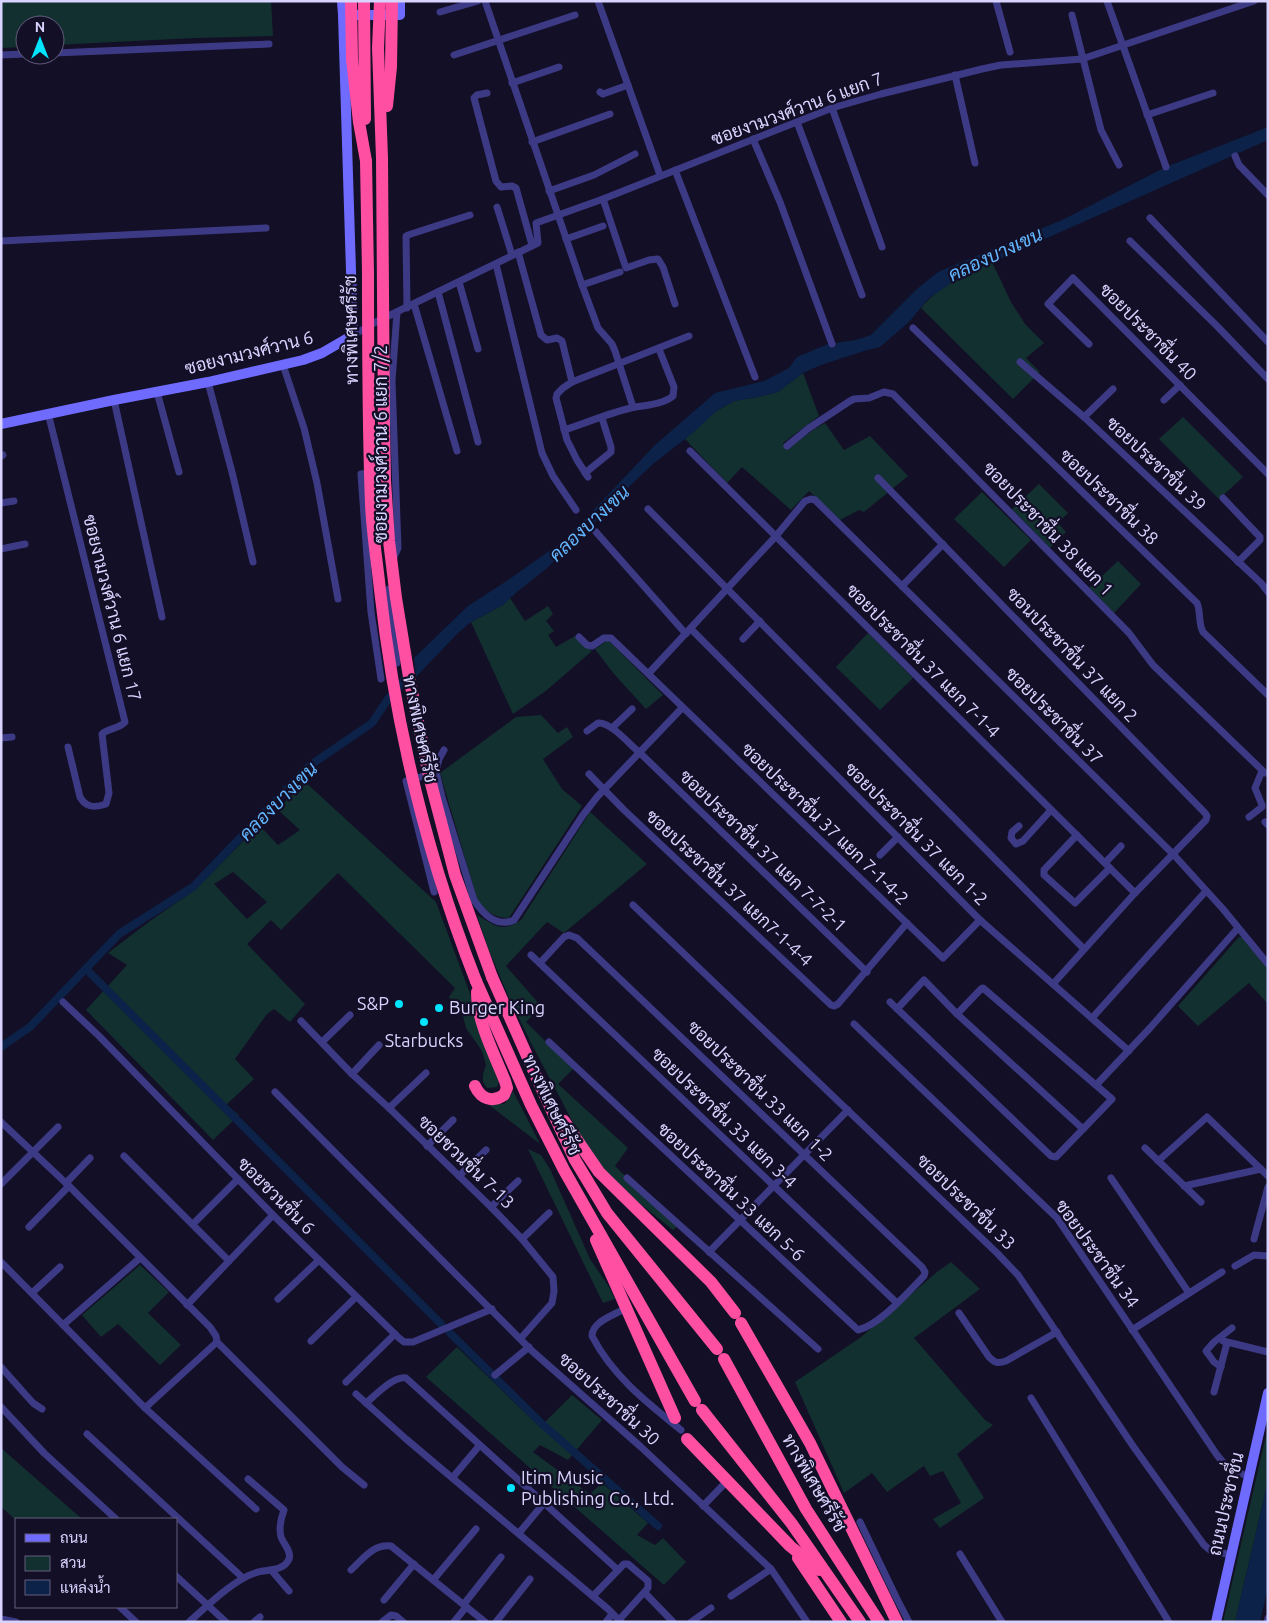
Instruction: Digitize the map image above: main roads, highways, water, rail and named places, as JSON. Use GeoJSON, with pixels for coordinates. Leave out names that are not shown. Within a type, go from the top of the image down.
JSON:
{"type":"FeatureCollection","features":[{"type":"Feature","properties":{"kind":"highway"},"geometry":{"type":"LineString","coordinates":[[351,1],[353,74],[366,161]]}},
{"type":"Feature","properties":{"kind":"highway","name":"ทางพิเศษศรีรัช"},"geometry":{"type":"LineString","coordinates":[[364,1],[371,504],[392,684],[417,798],[442,888],[458,936],[477,983],[530,1105],[564,1170],[698,1406],[792,1524],[860,1622]]}},
{"type":"Feature","properties":{"kind":"highway","name":"ทางพิเศษศรีรัช"},"geometry":{"type":"LineString","coordinates":[[380,1],[378,48],[382,158],[385,482],[396,598],[409,677],[429,776],[455,875],[492,977],[575,1160],[607,1213],[720,1354],[806,1509],[879,1622]]}},
{"type":"Feature","properties":{"kind":"highway"},"geometry":{"type":"LineString","coordinates":[[382,158],[391,67],[392,1]]}},
{"type":"Feature","properties":{"kind":"highway"},"geometry":{"type":"LineString","coordinates":[[475,1086],[478,1092],[487,1099],[493,1100],[504,1096],[507,1088],[482,1023],[477,1003],[477,983]]}},
{"type":"Feature","properties":{"kind":"highway"},"geometry":{"type":"LineString","coordinates":[[540,1086],[599,1172],[711,1282],[738,1318],[810,1443],[897,1622]]}},
{"type":"Feature","properties":{"kind":"highway"},"geometry":{"type":"LineString","coordinates":[[564,1170],[681,1429],[790,1546],[831,1580]]}},
{"type":"Feature","properties":{"kind":"highway"},"geometry":{"type":"LineString","coordinates":[[790,1546],[841,1622]]}},
{"type":"Feature","properties":{"kind":"water"},"geometry":{"type":"Polygon","coordinates":[[[1268,127],[1268,140],[961,276],[928,299],[909,322],[880,347],[821,365],[803,373],[778,392],[734,401],[715,412],[694,432],[653,464],[546,569],[503,605],[471,622],[416,677],[414,658],[468,606],[566,539],[655,445],[715,393],[764,381],[789,368],[797,357],[828,344],[856,340],[871,335],[918,288],[938,272],[1062,220],[1166,167],[1268,127]]]}},
{"type":"Feature","properties":{"kind":"water"},"geometry":{"type":"Polygon","coordinates":[[[1268,1481],[1268,1587],[1260,1622],[1235,1622],[1268,1481]]]}},
{"type":"Feature","properties":{"kind":"waterway","name":"คลองบางเขน"},"geometry":{"type":"LineString","coordinates":[[1,1047],[30,1027],[119,934],[193,887],[309,766],[372,723],[388,699],[409,675]]}},
{"type":"Feature","properties":{"kind":"waterway"},"geometry":{"type":"LineString","coordinates":[[86,969],[441,1324]]}},
{"type":"Feature","properties":{"kind":"waterway"},"geometry":{"type":"LineString","coordinates":[[450,1333],[541,1423],[658,1526]]}},
{"type":"Feature","properties":{"kind":"place","name":"S&P"},"geometry":{"type":"Point","coordinates":[399,1004]}},
{"type":"Feature","properties":{"kind":"place","name":"Burger King"},"geometry":{"type":"Point","coordinates":[439,1008]}},
{"type":"Feature","properties":{"kind":"place","name":"Starbucks"},"geometry":{"type":"Point","coordinates":[424,1022]}},
{"type":"Feature","properties":{"kind":"place","name":"Itim Music Publishing Co., Ltd."},"geometry":{"type":"Point","coordinates":[511,1488]}}]}
